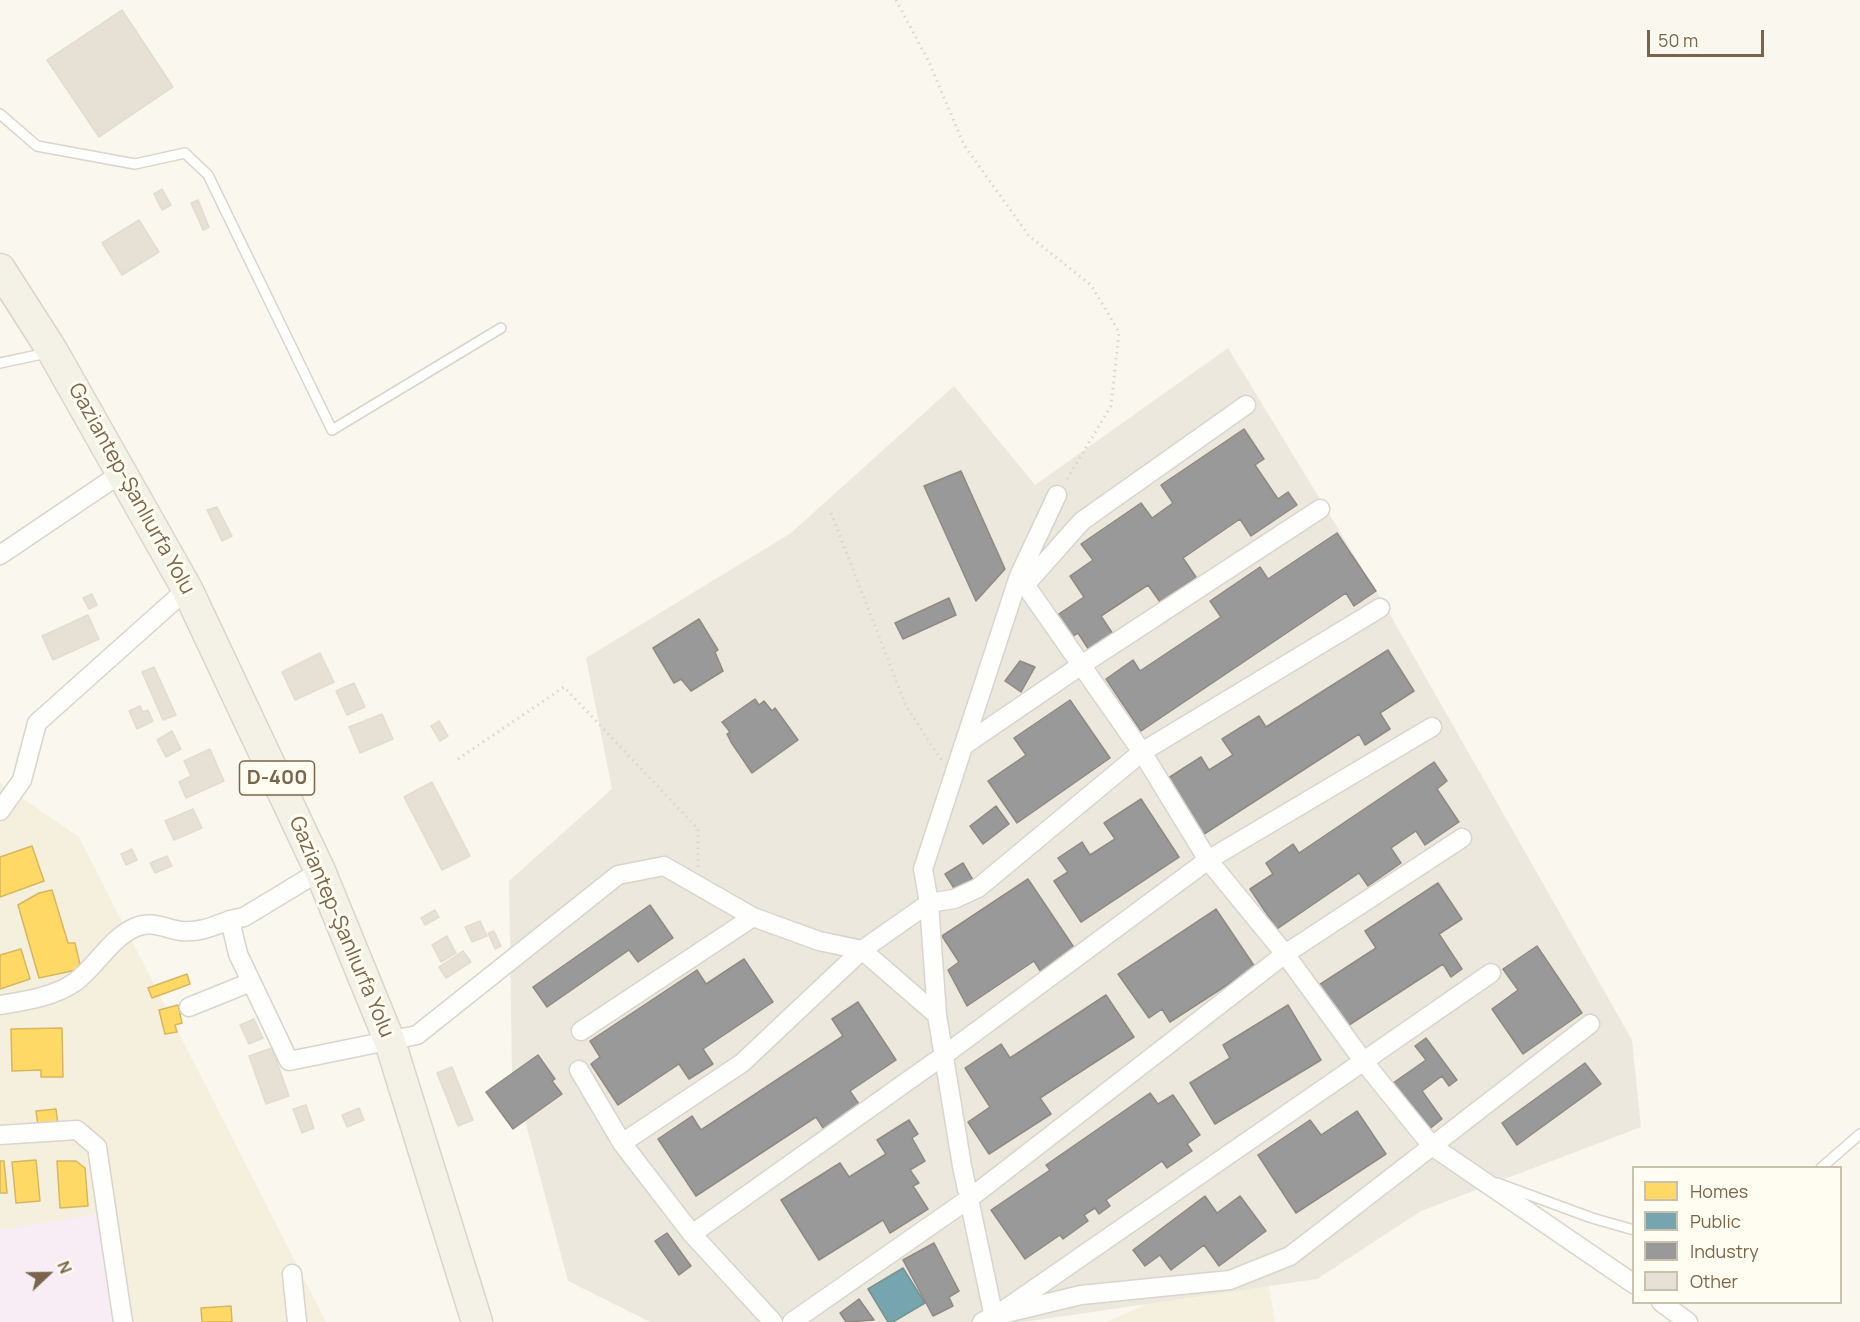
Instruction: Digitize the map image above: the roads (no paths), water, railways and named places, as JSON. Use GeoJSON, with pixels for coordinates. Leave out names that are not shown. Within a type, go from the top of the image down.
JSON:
{"type":"FeatureCollection","features":[{"type":"Feature","properties":{"kind":"main road","name":"Gaziantep-Şanlıurfa Yolu"},"geometry":{"type":"LineString","coordinates":[[0,269],[53,352],[188,589],[320,871],[390,1042],[477,1322]]}},
{"type":"Feature","properties":{"kind":"street"},"geometry":{"type":"LineString","coordinates":[[1022,580],[1082,520],[1246,405]]}},
{"type":"Feature","properties":{"kind":"street"},"geometry":{"type":"LineString","coordinates":[[0,555],[123,472]]}},
{"type":"Feature","properties":{"kind":"street"},"geometry":{"type":"LineString","coordinates":[[991,1320],[936,1015],[929,903],[923,869],[963,746],[1022,580],[1058,495]]}},
{"type":"Feature","properties":{"kind":"street"},"geometry":{"type":"LineString","coordinates":[[963,746],[1080,666],[1320,509]]}},
{"type":"Feature","properties":{"kind":"street"},"geometry":{"type":"LineString","coordinates":[[1022,580],[1142,752],[1208,861],[1285,954],[1364,1062],[1432,1146],[1632,1283]]}},
{"type":"Feature","properties":{"kind":"street"},"geometry":{"type":"LineString","coordinates":[[0,811],[22,780],[37,723],[188,589]]}},
{"type":"Feature","properties":{"kind":"street"},"geometry":{"type":"LineString","coordinates":[[622,1143],[742,1064],[862,950],[929,903],[954,899],[978,888],[1142,752],[1380,608]]}},
{"type":"Feature","properties":{"kind":"street"},"geometry":{"type":"LineString","coordinates":[[692,1234],[943,1056],[1208,861],[1432,726]]}},
{"type":"Feature","properties":{"kind":"street"},"geometry":{"type":"LineString","coordinates":[[792,1322],[970,1198],[1285,954],[1462,838]]}},
{"type":"Feature","properties":{"kind":"street"},"geometry":{"type":"LineString","coordinates":[[230,920],[238,954],[289,1061],[417,1035],[618,875],[664,866],[753,917],[819,941],[862,950],[936,1015]]}},
{"type":"Feature","properties":{"kind":"street"},"geometry":{"type":"LineString","coordinates":[[0,1005],[51,994],[74,982],[119,938],[138,926],[158,924],[180,931],[204,930],[244,917],[320,871]]}},
{"type":"Feature","properties":{"kind":"street"},"geometry":{"type":"LineString","coordinates":[[581,1031],[753,917]]}},
{"type":"Feature","properties":{"kind":"street"},"geometry":{"type":"LineString","coordinates":[[991,1320],[1491,973]]}},
{"type":"Feature","properties":{"kind":"street"},"geometry":{"type":"LineString","coordinates":[[189,1006],[251,982]]}},
{"type":"Feature","properties":{"kind":"street"},"geometry":{"type":"LineString","coordinates":[[991,1320],[1081,1294],[1230,1280],[1290,1256],[1590,1024]]}},
{"type":"Feature","properties":{"kind":"street"},"geometry":{"type":"LineString","coordinates":[[579,1070],[622,1143],[692,1234],[773,1322]]}},
{"type":"Feature","properties":{"kind":"street"},"geometry":{"type":"LineString","coordinates":[[0,1135],[77,1131],[97,1148],[123,1322]]}},
{"type":"Feature","properties":{"kind":"street"},"geometry":{"type":"LineString","coordinates":[[292,1274],[297,1322]]}},
{"type":"Feature","properties":{"kind":"street"},"geometry":{"type":"LineString","coordinates":[[1664,1304],[1688,1322]]}},
{"type":"Feature","properties":{"kind":"lane"},"geometry":{"type":"LineString","coordinates":[[0,114],[37,146],[135,164],[185,153],[208,175],[332,430],[501,328]]}},
{"type":"Feature","properties":{"kind":"lane"},"geometry":{"type":"LineString","coordinates":[[0,363],[53,352]]}},
{"type":"Feature","properties":{"kind":"lane"},"geometry":{"type":"LineString","coordinates":[[1822,1166],[1860,1134]]}},
{"type":"Feature","properties":{"kind":"lane"},"geometry":{"type":"LineString","coordinates":[[1473,1174],[1592,1218],[1632,1229]]}}]}
